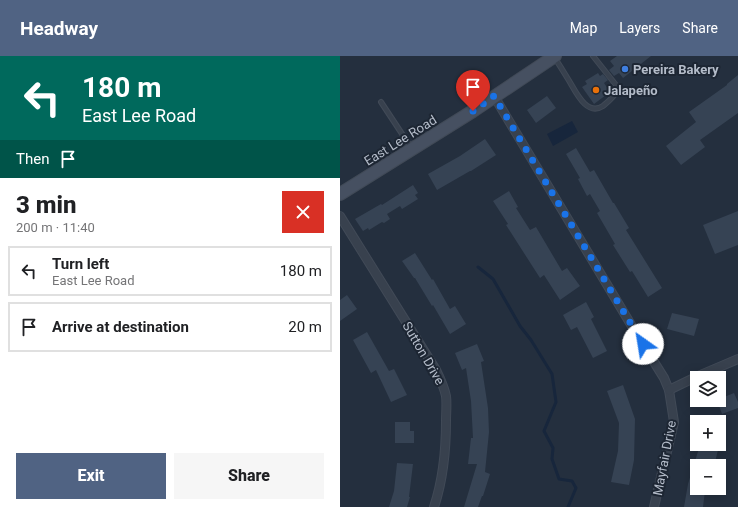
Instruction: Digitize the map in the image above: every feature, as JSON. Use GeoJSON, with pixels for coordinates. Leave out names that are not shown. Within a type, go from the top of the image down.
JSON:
{"type":"FeatureCollection","features":[{"type":"Feature","properties":{"kind":"street","name":"East Lee Road"},"geometry":{"type":"LineString","coordinates":[[340,194],[473,111],[554,57]]}},
{"type":"Feature","properties":{"kind":"street","name":"Mayfair Drive"},"geometry":{"type":"LineString","coordinates":[[494,96],[664,378],[669,390],[674,422],[654,507]]}},
{"type":"Feature","properties":{"kind":"street","name":"Sutton Drive"},"geometry":{"type":"LineString","coordinates":[[340,216],[436,370],[443,385],[446,404],[444,466],[434,507]]}},
{"type":"Feature","properties":{"kind":"street"},"geometry":{"type":"LineString","coordinates":[[669,390],[738,359]]}},
{"type":"Feature","properties":{"kind":"lane"},"geometry":{"type":"LineString","coordinates":[[554,57],[579,98],[591,109],[598,109],[611,100],[618,90],[616,85],[593,56]]}},
{"type":"Feature","properties":{"kind":"lane"},"geometry":{"type":"LineString","coordinates":[[380,102],[412,149]]}},
{"type":"Feature","properties":{"kind":"water"},"geometry":{"type":"Polygon","coordinates":[[[572,121],[578,132],[553,146],[547,134],[572,121]]]}},
{"type":"Feature","properties":{"kind":"building","name":"Pereira Bakery"},"geometry":{"type":"Polygon","coordinates":[[[617,56],[651,56],[623,78],[619,73],[614,76],[609,70],[614,66],[610,61],[617,56]]]}},
{"type":"Feature","properties":{"kind":"building","name":"Jalapeño"},"geometry":{"type":"Polygon","coordinates":[[[598,73],[600,76],[603,74],[608,80],[604,83],[610,92],[594,104],[582,87],[587,84],[585,81],[598,73]]]}},
{"type":"Feature","properties":{"kind":"building"},"geometry":{"type":"Polygon","coordinates":[[[738,75],[738,113],[700,140],[705,147],[681,165],[666,146],[696,122],[689,112],[727,85],[738,75]]]}},
{"type":"Feature","properties":{"kind":"building"},"geometry":{"type":"Polygon","coordinates":[[[547,96],[556,108],[536,123],[527,110],[547,96]]]}},
{"type":"Feature","properties":{"kind":"building"},"geometry":{"type":"Polygon","coordinates":[[[485,139],[496,155],[437,190],[428,174],[460,156],[485,139]]]}},
{"type":"Feature","properties":{"kind":"building"},"geometry":{"type":"Polygon","coordinates":[[[576,148],[590,172],[594,170],[629,228],[626,230],[662,288],[648,297],[632,271],[630,272],[613,245],[615,244],[597,213],[600,211],[590,194],[587,196],[578,179],[580,178],[566,154],[576,148]]]}},
{"type":"Feature","properties":{"kind":"building"},"geometry":{"type":"Polygon","coordinates":[[[413,185],[418,193],[415,195],[418,199],[402,209],[400,206],[387,214],[390,219],[384,223],[382,222],[369,230],[368,228],[363,231],[355,219],[381,204],[382,205],[413,185]]]}},
{"type":"Feature","properties":{"kind":"building"},"geometry":{"type":"Polygon","coordinates":[[[509,191],[518,207],[516,208],[530,230],[536,227],[562,271],[567,268],[580,286],[560,300],[544,275],[540,278],[506,225],[508,224],[493,201],[509,191]]]}},
{"type":"Feature","properties":{"kind":"building"},"geometry":{"type":"Polygon","coordinates":[[[738,211],[738,245],[715,254],[703,225],[738,211]]]}},
{"type":"Feature","properties":{"kind":"building"},"geometry":{"type":"Polygon","coordinates":[[[415,253],[432,280],[433,279],[450,309],[455,306],[466,324],[450,334],[433,305],[432,306],[415,278],[402,261],[415,253]]]}},
{"type":"Feature","properties":{"kind":"building"},"geometry":{"type":"Polygon","coordinates":[[[347,295],[357,309],[340,321],[340,300],[347,295]]]}},
{"type":"Feature","properties":{"kind":"building"},"geometry":{"type":"Polygon","coordinates":[[[586,302],[594,317],[591,319],[607,351],[593,358],[577,327],[571,330],[563,315],[586,302]]]}},
{"type":"Feature","properties":{"kind":"building"},"geometry":{"type":"Polygon","coordinates":[[[672,313],[699,319],[694,336],[667,329],[672,313]]]}},
{"type":"Feature","properties":{"kind":"building"},"geometry":{"type":"Polygon","coordinates":[[[367,332],[389,371],[394,369],[407,395],[391,402],[376,370],[371,373],[353,340],[367,332]]]}},
{"type":"Feature","properties":{"kind":"building"},"geometry":{"type":"Polygon","coordinates":[[[477,344],[484,361],[481,362],[488,408],[489,432],[485,472],[490,474],[478,507],[464,507],[477,464],[468,464],[471,438],[473,438],[471,401],[466,368],[462,370],[455,353],[477,344]]]}},
{"type":"Feature","properties":{"kind":"building"},"geometry":{"type":"Polygon","coordinates":[[[623,385],[635,419],[634,460],[629,485],[611,482],[618,451],[619,423],[607,391],[623,385]]]}},
{"type":"Feature","properties":{"kind":"building"},"geometry":{"type":"Polygon","coordinates":[[[734,393],[738,402],[738,408],[722,414],[720,407],[726,407],[726,396],[734,393]]]}},
{"type":"Feature","properties":{"kind":"building"},"geometry":{"type":"Polygon","coordinates":[[[395,422],[410,422],[410,431],[414,431],[414,443],[395,443],[395,422]]]}},
{"type":"Feature","properties":{"kind":"building"},"geometry":{"type":"Polygon","coordinates":[[[698,451],[718,451],[716,459],[696,459],[698,451]]]}},
{"type":"Feature","properties":{"kind":"building"},"geometry":{"type":"Polygon","coordinates":[[[397,463],[413,464],[410,497],[407,507],[389,507],[394,491],[397,463]]]}},
{"type":"Feature","properties":{"kind":"building"},"geometry":{"type":"Polygon","coordinates":[[[690,478],[690,495],[704,495],[703,507],[684,507],[690,478]]]}},
{"type":"Feature","properties":{"kind":"waterway"},"geometry":{"type":"LineString","coordinates":[[478,267],[493,279],[520,326],[531,340],[552,374],[556,402],[544,431],[553,448],[552,459],[559,479],[572,481],[576,488],[568,507]]}},
{"type":"Feature","properties":{"kind":"place","name":"Pereira Bakery"},"geometry":{"type":"Point","coordinates":[625,69]}},
{"type":"Feature","properties":{"kind":"place","name":"Jalapeño"},"geometry":{"type":"Point","coordinates":[596,90]}},
{"type":"Feature","properties":{"kind":"route"},"geometry":{"type":"LineString","coordinates":[[473,111],[494,96],[643,344]]}}]}
